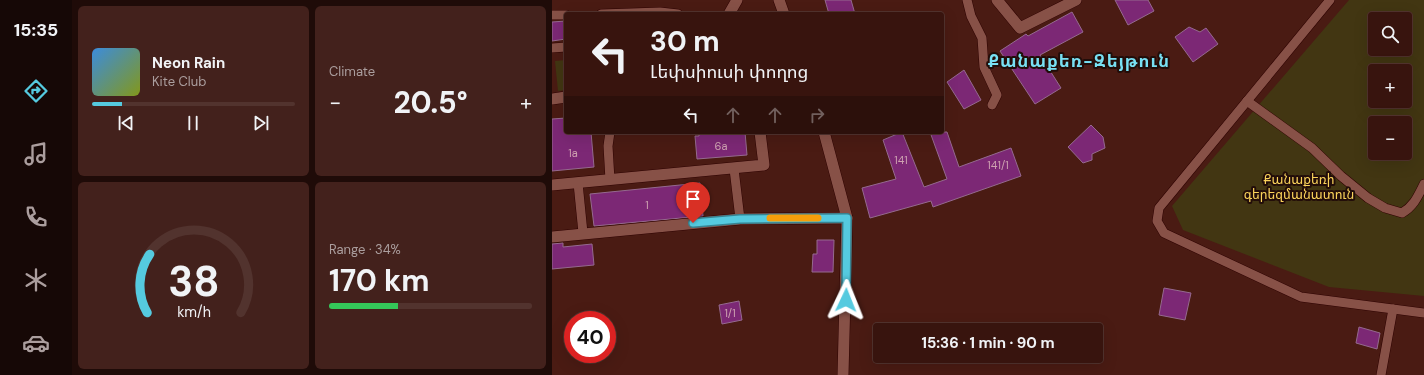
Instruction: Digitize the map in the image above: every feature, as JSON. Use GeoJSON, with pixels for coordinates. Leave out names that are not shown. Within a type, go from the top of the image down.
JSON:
{"type":"FeatureCollection","features":[{"type":"Feature","properties":{"kind":"street"},"geometry":{"type":"LineString","coordinates":[[730,12],[738,0]]}},
{"type":"Feature","properties":{"kind":"street"},"geometry":{"type":"LineString","coordinates":[[779,0],[783,12]]}},
{"type":"Feature","properties":{"kind":"street"},"geometry":{"type":"LineString","coordinates":[[997,0],[1020,28],[1076,0]]}},
{"type":"Feature","properties":{"kind":"street"},"geometry":{"type":"LineString","coordinates":[[552,99],[564,98]]}},
{"type":"Feature","properties":{"kind":"street"},"geometry":{"type":"LineString","coordinates":[[552,185],[764,165],[760,134]]}},
{"type":"Feature","properties":{"kind":"street"},"geometry":{"type":"LineString","coordinates":[[825,134],[847,218],[843,375]]}},
{"type":"Feature","properties":{"kind":"street"},"geometry":{"type":"LineString","coordinates":[[552,236],[740,219],[847,218]]}},
{"type":"Feature","properties":{"kind":"lane"},"geometry":{"type":"LineString","coordinates":[[967,0],[970,16],[982,38],[984,67],[997,95],[992,105]]}},
{"type":"Feature","properties":{"kind":"lane"},"geometry":{"type":"LineString","coordinates":[[1330,0],[1159,208],[1157,221],[1164,233],[1301,297],[1424,313]]}},
{"type":"Feature","properties":{"kind":"lane"},"geometry":{"type":"LineString","coordinates":[[552,16],[564,15]]}},
{"type":"Feature","properties":{"kind":"lane"},"geometry":{"type":"LineString","coordinates":[[552,48],[564,47]]}},
{"type":"Feature","properties":{"kind":"lane"},"geometry":{"type":"LineString","coordinates":[[1247,101],[1312,148],[1341,176],[1368,198],[1386,208],[1402,213],[1416,201],[1424,184]]}},
{"type":"Feature","properties":{"kind":"lane"},"geometry":{"type":"LineString","coordinates":[[610,134],[608,146],[610,180]]}},
{"type":"Feature","properties":{"kind":"lane"},"geometry":{"type":"LineString","coordinates":[[734,169],[740,219]]}},
{"type":"Feature","properties":{"kind":"lane"},"geometry":{"type":"LineString","coordinates":[[578,183],[583,233]]}},
{"type":"Feature","properties":{"kind":"lane"},"geometry":{"type":"LineString","coordinates":[[1381,375],[1393,309]]}},
{"type":"Feature","properties":{"kind":"green space","name":"Քանաքեռի գերեզմանատուն"},"geometry":{"type":"Polygon","coordinates":[[[1349,0],[1424,0],[1424,296],[1329,287],[1183,230],[1172,206],[1349,0]]]}},
{"type":"Feature","properties":{"kind":"green space"},"geometry":{"type":"Polygon","coordinates":[[[564,60],[564,90],[558,91],[555,61],[564,60]]]}},
{"type":"Feature","properties":{"kind":"building"},"geometry":{"type":"Polygon","coordinates":[[[825,0],[851,0],[854,12],[828,12],[825,0]]]}},
{"type":"Feature","properties":{"kind":"building"},"geometry":{"type":"Polygon","coordinates":[[[1115,0],[1148,0],[1154,11],[1128,25],[1115,0]]]}},
{"type":"Feature","properties":{"kind":"building"},"geometry":{"type":"Polygon","coordinates":[[[1072,12],[1083,32],[1040,55],[1061,88],[1035,104],[1000,51],[1026,34],[1028,36],[1072,12]]]}},
{"type":"Feature","properties":{"kind":"building"},"geometry":{"type":"Polygon","coordinates":[[[564,21],[564,39],[552,41],[552,22],[564,21]]]}},
{"type":"Feature","properties":{"kind":"building"},"geometry":{"type":"Polygon","coordinates":[[[1189,27],[1200,32],[1206,28],[1218,44],[1193,62],[1175,37],[1189,27]]]}},
{"type":"Feature","properties":{"kind":"building"},"geometry":{"type":"Polygon","coordinates":[[[964,70],[981,100],[964,109],[947,82],[964,70]]]}},
{"type":"Feature","properties":{"kind":"building"},"geometry":{"type":"Polygon","coordinates":[[[564,118],[564,134],[591,134],[594,167],[552,171],[552,119],[564,118]]]}},
{"type":"Feature","properties":{"kind":"building"},"geometry":{"type":"Polygon","coordinates":[[[1091,125],[1103,137],[1105,148],[1092,154],[1092,160],[1083,163],[1068,147],[1091,125]]]}},
{"type":"Feature","properties":{"kind":"building"},"geometry":{"type":"Polygon","coordinates":[[[944,132],[947,132],[959,167],[1011,148],[1021,176],[933,207],[931,201],[870,218],[862,188],[896,179],[883,140],[897,134],[903,134],[924,187],[947,179],[931,134],[944,134],[944,132]]]}},
{"type":"Feature","properties":{"kind":"building"},"geometry":{"type":"Polygon","coordinates":[[[699,134],[745,134],[747,155],[697,159],[695,136],[699,136],[699,134]]]}},
{"type":"Feature","properties":{"kind":"building"},"geometry":{"type":"Polygon","coordinates":[[[700,183],[703,216],[594,226],[590,194],[700,183]]]}},
{"type":"Feature","properties":{"kind":"building"},"geometry":{"type":"Polygon","coordinates":[[[817,240],[834,240],[833,272],[812,272],[813,254],[817,254],[817,240]]]}},
{"type":"Feature","properties":{"kind":"building"},"geometry":{"type":"Polygon","coordinates":[[[563,243],[563,247],[592,244],[594,265],[552,269],[552,244],[563,243]]]}},
{"type":"Feature","properties":{"kind":"building"},"geometry":{"type":"Polygon","coordinates":[[[1164,288],[1191,293],[1185,320],[1159,315],[1164,288]]]}},
{"type":"Feature","properties":{"kind":"building"},"geometry":{"type":"Polygon","coordinates":[[[739,301],[742,320],[722,324],[719,305],[739,301]]]}},
{"type":"Feature","properties":{"kind":"building"},"geometry":{"type":"Polygon","coordinates":[[[1359,327],[1380,333],[1377,349],[1356,343],[1359,327]]]}},
{"type":"Feature","properties":{"kind":"slow traffic"},"geometry":{"type":"LineString","coordinates":[[770,218],[818,218]]}},
{"type":"Feature","properties":{"kind":"district","name":"Քանաքեռ-Զեյթուն"},"geometry":{"type":"Point","coordinates":[1079,61]}},
{"type":"Feature","properties":{"kind":"route"},"geometry":{"type":"LineString","coordinates":[[693,223],[740,219],[807,217],[847,218],[846,300]]}}]}
